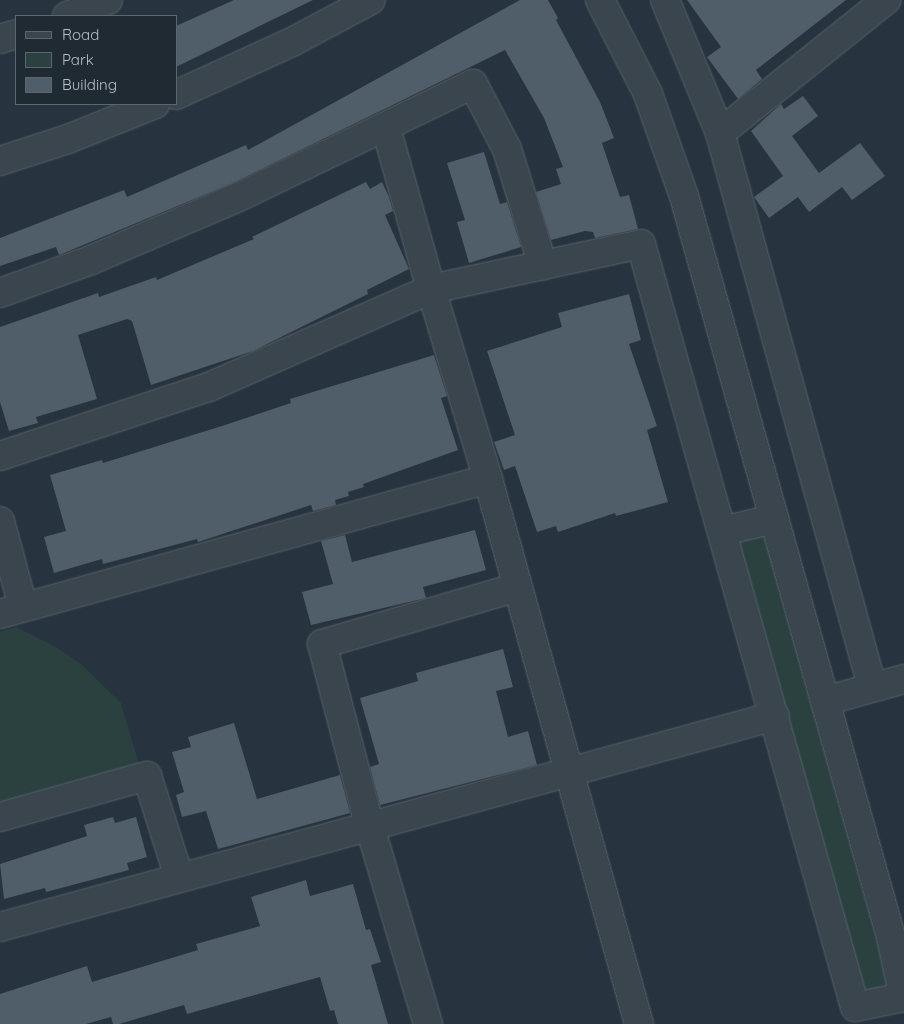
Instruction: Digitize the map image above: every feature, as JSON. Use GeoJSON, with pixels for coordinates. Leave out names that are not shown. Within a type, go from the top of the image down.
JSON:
{"type":"FeatureCollection","features":[{"type":"Feature","properties":{"kind":"street"},"geometry":{"type":"LineString","coordinates":[[70,15],[108,0]]}},
{"type":"Feature","properties":{"kind":"street"},"geometry":{"type":"LineString","coordinates":[[178,94],[292,42],[371,0]]}},
{"type":"Feature","properties":{"kind":"street"},"geometry":{"type":"LineString","coordinates":[[0,456],[209,387],[431,289],[641,244],[775,716],[855,1007],[904,997],[891,936],[684,196],[648,94],[600,0]]}},
{"type":"Feature","properties":{"kind":"street"},"geometry":{"type":"LineString","coordinates":[[665,0],[720,133],[872,686]]}},
{"type":"Feature","properties":{"kind":"street"},"geometry":{"type":"LineString","coordinates":[[720,133],[886,0]]}},
{"type":"Feature","properties":{"kind":"street"},"geometry":{"type":"LineString","coordinates":[[0,39],[15,34]]}},
{"type":"Feature","properties":{"kind":"street"},"geometry":{"type":"LineString","coordinates":[[0,292],[91,260],[231,201],[386,128],[473,84],[507,149],[543,266]]}},
{"type":"Feature","properties":{"kind":"street"},"geometry":{"type":"LineString","coordinates":[[0,161],[68,139],[153,105]]}},
{"type":"Feature","properties":{"kind":"street"},"geometry":{"type":"LineString","coordinates":[[386,128],[431,289],[488,479],[639,1024]]}},
{"type":"Feature","properties":{"kind":"street"},"geometry":{"type":"LineString","coordinates":[[0,521],[12,610],[488,479]]}},
{"type":"Feature","properties":{"kind":"street"},"geometry":{"type":"LineString","coordinates":[[722,531],[774,519]]}},
{"type":"Feature","properties":{"kind":"street"},"geometry":{"type":"LineString","coordinates":[[428,1024],[370,824],[322,644],[518,587]]}},
{"type":"Feature","properties":{"kind":"street"},"geometry":{"type":"LineString","coordinates":[[825,701],[872,686],[904,679]]}},
{"type":"Feature","properties":{"kind":"street"},"geometry":{"type":"LineString","coordinates":[[0,927],[370,824],[570,773],[775,716]]}},
{"type":"Feature","properties":{"kind":"street"},"geometry":{"type":"LineString","coordinates":[[0,817],[147,776],[179,877]]}},
{"type":"Feature","properties":{"kind":"green space"},"geometry":{"type":"Polygon","coordinates":[[[746,533],[764,536],[888,982],[878,994],[862,992],[737,545],[746,533]]]}},
{"type":"Feature","properties":{"kind":"green space"},"geometry":{"type":"Polygon","coordinates":[[[16,627],[54,646],[81,664],[121,703],[139,764],[0,802],[0,632],[16,627]]]}},
{"type":"Feature","properties":{"kind":"building"},"geometry":{"type":"Polygon","coordinates":[[[234,0],[313,0],[178,66],[178,25],[234,0]]]}},
{"type":"Feature","properties":{"kind":"building"},"geometry":{"type":"Polygon","coordinates":[[[520,0],[548,0],[558,18],[556,20],[600,102],[614,138],[602,143],[620,197],[629,195],[638,229],[595,238],[593,232],[585,231],[551,240],[536,192],[561,184],[556,169],[563,167],[544,118],[505,50],[233,183],[59,255],[56,247],[0,266],[0,238],[124,190],[127,197],[246,145],[248,150],[520,0]]]}},
{"type":"Feature","properties":{"kind":"building"},"geometry":{"type":"Polygon","coordinates":[[[687,0],[846,0],[756,70],[762,79],[738,99],[707,57],[721,47],[687,0]]]}},
{"type":"Feature","properties":{"kind":"building"},"geometry":{"type":"Polygon","coordinates":[[[803,96],[818,116],[792,136],[819,173],[860,143],[885,176],[852,200],[842,187],[809,212],[798,197],[769,218],[754,197],[783,176],[751,131],[781,104],[784,109],[803,96]]]}},
{"type":"Feature","properties":{"kind":"building"},"geometry":{"type":"Polygon","coordinates":[[[484,152],[500,204],[507,202],[521,247],[469,263],[457,222],[465,220],[447,163],[484,152]]]}},
{"type":"Feature","properties":{"kind":"building"},"geometry":{"type":"Polygon","coordinates":[[[366,182],[370,189],[382,182],[393,211],[385,215],[409,269],[367,290],[368,294],[253,351],[151,385],[132,321],[127,319],[78,335],[97,399],[36,417],[38,423],[9,431],[0,402],[0,327],[98,293],[99,297],[156,277],[157,280],[254,239],[252,237],[366,182]]]}},
{"type":"Feature","properties":{"kind":"building"},"geometry":{"type":"Polygon","coordinates":[[[629,294],[641,340],[629,344],[657,426],[647,430],[668,502],[616,516],[615,513],[558,532],[556,526],[537,532],[515,466],[504,470],[494,442],[515,435],[487,351],[562,327],[558,313],[629,294]]]}},
{"type":"Feature","properties":{"kind":"building"},"geometry":{"type":"Polygon","coordinates":[[[434,355],[447,396],[441,398],[458,450],[363,484],[364,487],[348,492],[349,496],[335,500],[336,505],[313,511],[311,505],[198,542],[197,539],[103,564],[102,559],[54,573],[44,537],[66,531],[50,475],[102,460],[103,463],[225,425],[291,403],[290,399],[434,355]]]}},
{"type":"Feature","properties":{"kind":"building"},"geometry":{"type":"Polygon","coordinates":[[[475,530],[486,570],[423,587],[426,598],[311,625],[302,592],[333,584],[321,541],[345,535],[352,562],[475,530]]]}},
{"type":"Feature","properties":{"kind":"building"},"geometry":{"type":"Polygon","coordinates":[[[503,649],[513,687],[496,691],[508,737],[528,731],[537,765],[380,805],[370,767],[379,764],[360,698],[418,681],[416,673],[503,649]]]}},
{"type":"Feature","properties":{"kind":"building"},"geometry":{"type":"Polygon","coordinates":[[[234,723],[257,799],[340,775],[350,813],[218,849],[206,811],[182,817],[176,795],[184,792],[172,752],[191,747],[188,737],[234,723]]]}},
{"type":"Feature","properties":{"kind":"building"},"geometry":{"type":"Polygon","coordinates":[[[113,817],[115,823],[136,817],[147,857],[127,863],[129,870],[46,892],[45,888],[4,899],[0,864],[87,836],[84,825],[113,817]]]}},
{"type":"Feature","properties":{"kind":"building"},"geometry":{"type":"Polygon","coordinates":[[[306,880],[310,896],[353,884],[366,930],[370,929],[381,962],[371,965],[388,1024],[338,1024],[334,1010],[330,1011],[320,977],[187,1014],[184,1005],[119,1024],[113,1024],[111,1017],[86,1024],[0,1024],[0,994],[87,966],[92,982],[198,950],[196,944],[260,926],[251,897],[306,880]]]}}]}
